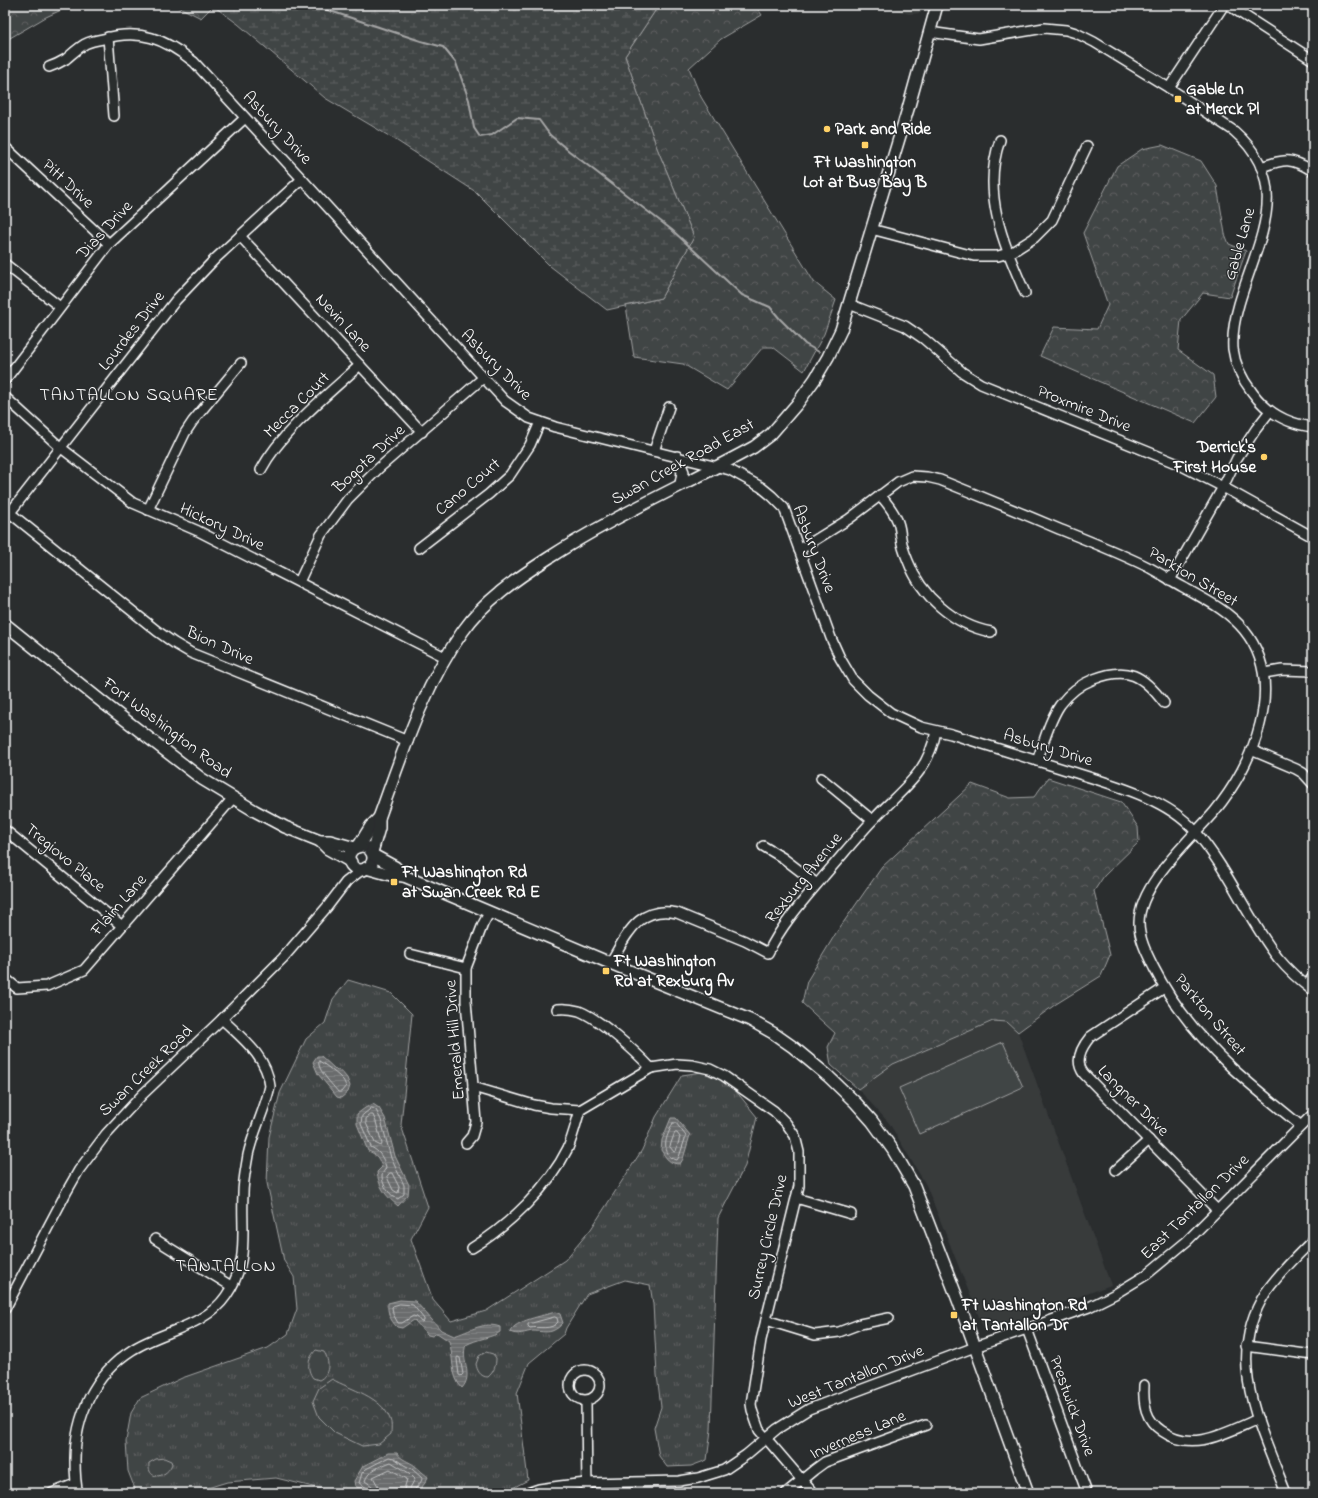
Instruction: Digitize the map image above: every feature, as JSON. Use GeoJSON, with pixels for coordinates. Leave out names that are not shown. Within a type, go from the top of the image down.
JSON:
{"type":"FeatureCollection","features":[{"type":"Feature","properties":{"kind":"main road","name":"Swan Creek Road East"},"geometry":{"type":"LineString","coordinates":[[372,854],[379,828],[379,818],[431,685],[445,657],[470,622],[494,597],[514,581],[584,536],[754,447],[775,430],[797,404],[815,379],[841,330],[908,109],[937,5]]}},
{"type":"Feature","properties":{"kind":"main road"},"geometry":{"type":"LineString","coordinates":[[677,457],[683,472],[681,484]]}},
{"type":"Feature","properties":{"kind":"main road","name":"Fort Washington Road"},"geometry":{"type":"LineString","coordinates":[[5,624],[202,779],[285,827],[320,842],[328,849],[351,863]]}},
{"type":"Feature","properties":{"kind":"main road","name":"Swan Creek Road East"},"geometry":{"type":"LineString","coordinates":[[357,847],[364,839],[371,826],[379,818]]}},
{"type":"Feature","properties":{"kind":"main road","name":"Fort Washington Road"},"geometry":{"type":"LineString","coordinates":[[320,842],[330,841],[357,847]]}},
{"type":"Feature","properties":{"kind":"main road"},"geometry":{"type":"LineString","coordinates":[[404,876],[357,868],[351,863],[350,856],[357,847],[364,846],[372,854],[394,867],[404,876],[750,1020],[773,1033],[805,1056],[856,1103],[884,1137],[914,1186],[928,1220],[1028,1493]]}},
{"type":"Feature","properties":{"kind":"main road"},"geometry":{"type":"LineString","coordinates":[[365,869],[372,861],[372,854]]}},
{"type":"Feature","properties":{"kind":"street"},"geometry":{"type":"LineString","coordinates":[[1169,88],[1224,5]]}},
{"type":"Feature","properties":{"kind":"street"},"geometry":{"type":"LineString","coordinates":[[1228,5],[1313,60]]}},
{"type":"Feature","properties":{"kind":"street","name":"Gable Lane"},"geometry":{"type":"LineString","coordinates":[[929,32],[979,39],[1035,29],[1054,28],[1076,33],[1094,42],[1169,88],[1234,131],[1248,144],[1261,167],[1266,182],[1267,213],[1238,311],[1233,338],[1233,349],[1240,373],[1245,382],[1257,399],[1270,412],[1293,423],[1313,427]]}},
{"type":"Feature","properties":{"kind":"street","name":"Asbury Drive"},"geometry":{"type":"LineString","coordinates":[[49,67],[65,59],[85,44],[108,37],[133,34],[149,36],[179,50],[194,62],[505,401],[523,414],[540,422],[599,439],[730,470],[761,487],[784,508],[831,638],[843,664],[853,680],[868,695],[891,713],[922,727],[951,734],[1130,791],[1174,813],[1186,821],[1196,831],[1222,866],[1272,949],[1291,972],[1310,988]]}},
{"type":"Feature","properties":{"kind":"street"},"geometry":{"type":"LineString","coordinates":[[108,37],[114,116]]}},
{"type":"Feature","properties":{"kind":"street","name":"Dias Drive"},"geometry":{"type":"LineString","coordinates":[[5,380],[108,244],[245,118]]}},
{"type":"Feature","properties":{"kind":"street"},"geometry":{"type":"LineString","coordinates":[[1000,140],[995,154],[992,191],[995,211],[1008,254],[1026,293]]}},
{"type":"Feature","properties":{"kind":"street"},"geometry":{"type":"LineString","coordinates":[[871,229],[974,256],[1008,254],[1019,249],[1034,238],[1052,220],[1087,146]]}},
{"type":"Feature","properties":{"kind":"street","name":"Pitt Drive"},"geometry":{"type":"LineString","coordinates":[[5,147],[108,244]]}},
{"type":"Feature","properties":{"kind":"street"},"geometry":{"type":"LineString","coordinates":[[1261,167],[1290,160],[1313,171]]}},
{"type":"Feature","properties":{"kind":"street","name":"Lourdes Drive"},"geometry":{"type":"LineString","coordinates":[[7,513],[176,300],[215,259],[302,179]]}},
{"type":"Feature","properties":{"kind":"street","name":"Nevin Lane"},"geometry":{"type":"LineString","coordinates":[[240,236],[422,432]]}},
{"type":"Feature","properties":{"kind":"street"},"geometry":{"type":"LineString","coordinates":[[5,264],[60,307]]}},
{"type":"Feature","properties":{"kind":"street","name":"Proxmire Drive"},"geometry":{"type":"LineString","coordinates":[[849,304],[909,328],[962,372],[981,384],[1178,464],[1313,537]]}},
{"type":"Feature","properties":{"kind":"street"},"geometry":{"type":"LineString","coordinates":[[148,510],[185,433],[193,421],[241,363]]}},
{"type":"Feature","properties":{"kind":"street","name":"Mecca Court"},"geometry":{"type":"LineString","coordinates":[[261,470],[270,455],[285,437],[360,365]]}},
{"type":"Feature","properties":{"kind":"street","name":"Bogota Drive"},"geometry":{"type":"LineString","coordinates":[[299,582],[322,535],[341,506],[364,482],[483,378]]}},
{"type":"Feature","properties":{"kind":"street","name":"Hickory Drive"},"geometry":{"type":"LineString","coordinates":[[5,397],[60,447],[133,503],[198,531],[445,657]]}},
{"type":"Feature","properties":{"kind":"street"},"geometry":{"type":"LineString","coordinates":[[654,452],[669,407]]}},
{"type":"Feature","properties":{"kind":"street"},"geometry":{"type":"LineString","coordinates":[[1170,580],[1223,487],[1237,458],[1256,429],[1270,412]]}},
{"type":"Feature","properties":{"kind":"street","name":"Cano Court"},"geometry":{"type":"LineString","coordinates":[[419,548],[489,494],[510,475],[530,445],[540,422]]}},
{"type":"Feature","properties":{"kind":"street","name":"Parkton Street"},"geometry":{"type":"LineString","coordinates":[[799,550],[849,519],[898,482],[912,476],[927,477],[940,480],[1093,543],[1151,569],[1223,610],[1239,624],[1252,642],[1264,673],[1264,707],[1251,750],[1239,775],[1214,812],[1164,869],[1150,889],[1143,902],[1139,922],[1143,943],[1164,988],[1189,1020],[1223,1059],[1301,1126]]}},
{"type":"Feature","properties":{"kind":"street"},"geometry":{"type":"LineString","coordinates":[[880,495],[890,507],[897,520],[908,562],[924,590],[941,608],[956,618],[976,628],[991,632]]}},
{"type":"Feature","properties":{"kind":"street","name":"Bion Drive"},"geometry":{"type":"LineString","coordinates":[[7,513],[174,643],[191,653],[408,741]]}},
{"type":"Feature","properties":{"kind":"street"},"geometry":{"type":"LineString","coordinates":[[1264,673],[1282,670],[1313,671]]}},
{"type":"Feature","properties":{"kind":"street"},"geometry":{"type":"LineString","coordinates":[[1037,761],[1051,722],[1060,705],[1073,691],[1091,680],[1115,672],[1128,673],[1146,682],[1164,703]]}},
{"type":"Feature","properties":{"kind":"street","name":"Rexburg Avenue"},"geometry":{"type":"LineString","coordinates":[[610,963],[630,930],[639,920],[652,914],[668,911],[677,913],[745,941],[768,953],[778,933],[790,916],[872,820],[910,783],[920,770],[931,751],[936,731]]}},
{"type":"Feature","properties":{"kind":"street"},"geometry":{"type":"LineString","coordinates":[[1251,750],[1296,769],[1303,773],[1313,784]]}},
{"type":"Feature","properties":{"kind":"street"},"geometry":{"type":"LineString","coordinates":[[821,778],[872,820]]}},
{"type":"Feature","properties":{"kind":"street","name":"Flaim Lane"},"geometry":{"type":"LineString","coordinates":[[6,979],[17,988],[47,986],[84,970],[233,798]]}},
{"type":"Feature","properties":{"kind":"street","name":"Tregiovo Place"},"geometry":{"type":"LineString","coordinates":[[5,830],[122,926]]}},
{"type":"Feature","properties":{"kind":"street"},"geometry":{"type":"LineString","coordinates":[[763,846],[784,858],[817,884]]}},
{"type":"Feature","properties":{"kind":"street","name":"Swan Creek Road"},"geometry":{"type":"LineString","coordinates":[[346,882],[351,863]]}},
{"type":"Feature","properties":{"kind":"street","name":"Swan Creek Road"},"geometry":{"type":"LineString","coordinates":[[5,1309],[67,1191],[95,1147],[117,1120],[283,958],[314,923],[346,882],[365,869]]}},
{"type":"Feature","properties":{"kind":"street","name":"Emerald Hill Drive"},"geometry":{"type":"LineString","coordinates":[[466,1143],[472,1136],[476,1122],[466,1001],[466,968],[483,924],[490,913]]}},
{"type":"Feature","properties":{"kind":"street"},"geometry":{"type":"LineString","coordinates":[[410,954],[466,968]]}},
{"type":"Feature","properties":{"kind":"street"},"geometry":{"type":"LineString","coordinates":[[1310,988],[1313,977]]}},
{"type":"Feature","properties":{"kind":"street","name":"Langner Drive"},"geometry":{"type":"LineString","coordinates":[[1164,988],[1090,1037],[1082,1048],[1078,1063],[1080,1070],[1217,1210]]}},
{"type":"Feature","properties":{"kind":"street"},"geometry":{"type":"LineString","coordinates":[[557,1009],[566,1008],[577,1010],[596,1020],[644,1060],[651,1068]]}},
{"type":"Feature","properties":{"kind":"street"},"geometry":{"type":"LineString","coordinates":[[52,1493],[77,1488],[75,1451],[80,1419],[89,1398],[101,1378],[132,1349],[195,1321],[208,1313],[225,1297],[242,1258],[244,1236],[243,1194],[248,1155],[270,1086],[269,1076],[257,1053],[222,1019]]}},
{"type":"Feature","properties":{"kind":"street","name":"Surrey Circle Drive"},"geometry":{"type":"LineString","coordinates":[[580,1110],[651,1068],[676,1064],[692,1064],[710,1069],[724,1076],[774,1111],[786,1123],[795,1136],[799,1152],[799,1186],[756,1366],[752,1410],[759,1430],[813,1493]]}},
{"type":"Feature","properties":{"kind":"street"},"geometry":{"type":"LineString","coordinates":[[472,1248],[503,1225],[548,1179],[568,1148],[580,1110],[534,1105],[473,1087]]}},
{"type":"Feature","properties":{"kind":"street","name":"East Tantallon Drive"},"geometry":{"type":"LineString","coordinates":[[975,1347],[1089,1307],[1131,1285],[1146,1275],[1188,1240],[1313,1114]]}},
{"type":"Feature","properties":{"kind":"street"},"geometry":{"type":"LineString","coordinates":[[1116,1170],[1149,1140]]}},
{"type":"Feature","properties":{"kind":"street"},"geometry":{"type":"LineString","coordinates":[[796,1198],[851,1214]]}},
{"type":"Feature","properties":{"kind":"street"},"geometry":{"type":"LineString","coordinates":[[155,1239],[231,1286]]}},
{"type":"Feature","properties":{"kind":"street"},"geometry":{"type":"LineString","coordinates":[[1286,1493],[1258,1419],[1248,1386],[1246,1346],[1249,1332],[1265,1294],[1286,1267],[1313,1240]]}},
{"type":"Feature","properties":{"kind":"street"},"geometry":{"type":"LineString","coordinates":[[766,1320],[815,1335],[839,1332],[860,1324],[889,1318]]}},
{"type":"Feature","properties":{"kind":"street","name":"Prestwick Drive"},"geometry":{"type":"LineString","coordinates":[[1027,1329],[1087,1493]]}},
{"type":"Feature","properties":{"kind":"street"},"geometry":{"type":"LineString","coordinates":[[1246,1346],[1313,1355]]}},
{"type":"Feature","properties":{"kind":"street","name":"West Tantallon Drive"},"geometry":{"type":"LineString","coordinates":[[527,1493],[539,1489],[586,1483],[678,1481],[698,1478],[724,1470],[746,1456],[766,1438],[791,1419],[809,1409],[975,1347]]}},
{"type":"Feature","properties":{"kind":"street"},"geometry":{"type":"LineString","coordinates":[[1144,1385],[1143,1402],[1150,1420],[1162,1432],[1177,1440],[1185,1442],[1206,1439],[1258,1419]]}},
{"type":"Feature","properties":{"kind":"street"},"geometry":{"type":"LineString","coordinates":[[586,1400],[587,1493]]}},
{"type":"Feature","properties":{"kind":"street","name":"Inverness Lane"},"geometry":{"type":"LineString","coordinates":[[786,1493],[825,1462],[926,1425]]}},
{"type":"Feature","properties":{"kind":"shaded area"},"geometry":{"type":"Polygon","coordinates":[[[879,5],[923,5],[921,13],[909,14],[879,5]]]}},
{"type":"Feature","properties":{"kind":"shaded area"},"geometry":{"type":"Polygon","coordinates":[[[993,1021],[1007,1022],[1018,1032],[1111,1285],[985,1332],[926,1185],[889,1123],[858,1089],[893,1064],[993,1021]]]}},
{"type":"Feature","properties":{"kind":"green space"},"geometry":{"type":"Polygon","coordinates":[[[5,5],[72,5],[46,17],[5,42],[5,5]]]}},
{"type":"Feature","properties":{"kind":"green space"},"geometry":{"type":"Polygon","coordinates":[[[175,5],[212,5],[213,6],[201,18],[175,5]]]}},
{"type":"Feature","properties":{"kind":"green space"},"geometry":{"type":"Polygon","coordinates":[[[212,5],[662,5],[657,8],[625,56],[657,148],[694,237],[661,298],[607,310],[550,266],[476,192],[394,139],[325,98],[238,24],[212,5]]]}},
{"type":"Feature","properties":{"kind":"green space"},"geometry":{"type":"Polygon","coordinates":[[[662,5],[755,5],[762,15],[721,39],[689,68],[701,97],[814,282],[836,300],[824,334],[804,371],[773,347],[763,347],[727,390],[683,364],[634,357],[626,306],[661,298],[694,237],[657,148],[625,56],[657,8],[662,5]]]}},
{"type":"Feature","properties":{"kind":"green space"},"geometry":{"type":"Polygon","coordinates":[[[1162,145],[1201,161],[1217,186],[1225,234],[1229,244],[1246,251],[1230,297],[1203,293],[1181,320],[1178,350],[1213,375],[1216,397],[1195,423],[1040,356],[1054,327],[1097,329],[1108,305],[1083,233],[1117,166],[1142,149],[1162,145]]]}},
{"type":"Feature","properties":{"kind":"green space"},"geometry":{"type":"Polygon","coordinates":[[[1048,778],[1121,802],[1138,827],[1139,842],[1104,876],[1094,891],[1110,955],[1101,976],[1056,1004],[1018,1032],[1007,1022],[993,1021],[893,1064],[858,1089],[831,1065],[828,1047],[835,1033],[802,1003],[807,981],[836,933],[882,867],[972,784],[1010,798],[1034,797],[1048,778]]]}},
{"type":"Feature","properties":{"kind":"green space"},"geometry":{"type":"Polygon","coordinates":[[[348,980],[391,993],[412,1014],[401,1125],[428,1207],[411,1239],[433,1300],[451,1321],[486,1311],[565,1260],[591,1229],[642,1150],[656,1117],[682,1075],[702,1072],[721,1080],[736,1091],[757,1117],[745,1166],[718,1218],[711,1430],[707,1460],[691,1466],[667,1467],[659,1456],[654,1428],[661,1407],[657,1375],[653,1304],[650,1285],[625,1280],[587,1294],[566,1328],[564,1334],[529,1363],[517,1393],[528,1480],[503,1493],[338,1493],[276,1478],[227,1482],[191,1493],[143,1493],[135,1489],[128,1471],[126,1441],[131,1413],[140,1398],[182,1378],[268,1348],[288,1334],[297,1309],[294,1277],[284,1261],[267,1183],[269,1137],[280,1093],[306,1039],[325,1023],[333,999],[348,980]]]}},
{"type":"Feature","properties":{"kind":"green space"},"geometry":{"type":"Polygon","coordinates":[[[1003,1042],[1023,1087],[919,1134],[899,1088],[1003,1042]]]}},
{"type":"Feature","properties":{"kind":"green space"},"geometry":{"type":"Polygon","coordinates":[[[316,1350],[324,1352],[328,1363],[328,1368],[325,1375],[319,1380],[313,1378],[309,1371],[311,1356],[316,1350]]]}},
{"type":"Feature","properties":{"kind":"green space"},"geometry":{"type":"Polygon","coordinates":[[[486,1352],[493,1354],[496,1358],[494,1369],[488,1377],[485,1377],[478,1371],[476,1364],[479,1356],[486,1352]]]}},
{"type":"Feature","properties":{"kind":"green space"},"geometry":{"type":"Polygon","coordinates":[[[332,1379],[365,1394],[380,1405],[386,1411],[390,1419],[391,1434],[379,1444],[362,1446],[335,1433],[319,1417],[313,1401],[319,1388],[332,1379]]]}},
{"type":"Feature","properties":{"kind":"green space"},"geometry":{"type":"Polygon","coordinates":[[[164,1458],[171,1461],[172,1464],[169,1469],[162,1475],[158,1476],[151,1473],[149,1463],[156,1459],[164,1458]]]}},
{"type":"Feature","properties":{"kind":"water"},"geometry":{"type":"Polygon","coordinates":[[[317,1056],[321,1056],[335,1069],[341,1071],[347,1078],[350,1086],[348,1092],[341,1098],[337,1097],[318,1074],[313,1062],[317,1056]]]}},
{"type":"Feature","properties":{"kind":"water"},"geometry":{"type":"Polygon","coordinates":[[[373,1104],[379,1108],[385,1118],[395,1156],[409,1185],[408,1195],[398,1206],[390,1199],[379,1183],[377,1172],[382,1167],[381,1164],[376,1155],[368,1151],[357,1124],[357,1114],[373,1104]]]}},
{"type":"Feature","properties":{"kind":"water"},"geometry":{"type":"Polygon","coordinates":[[[671,1118],[676,1118],[690,1135],[683,1159],[680,1164],[670,1162],[661,1150],[662,1140],[671,1118]]]}},
{"type":"Feature","properties":{"kind":"water"},"geometry":{"type":"Polygon","coordinates":[[[400,1300],[415,1301],[441,1330],[454,1336],[477,1327],[494,1325],[500,1327],[500,1332],[497,1334],[466,1345],[465,1356],[467,1378],[462,1388],[458,1383],[454,1372],[449,1341],[437,1333],[432,1336],[428,1335],[414,1320],[402,1328],[397,1327],[392,1322],[388,1303],[400,1300]]]}},
{"type":"Feature","properties":{"kind":"water"},"geometry":{"type":"Polygon","coordinates":[[[555,1312],[560,1314],[563,1323],[558,1328],[550,1332],[533,1331],[519,1334],[510,1332],[517,1324],[523,1321],[555,1312]]]}},
{"type":"Feature","properties":{"kind":"water"},"geometry":{"type":"Polygon","coordinates":[[[388,1453],[397,1453],[428,1477],[417,1493],[367,1493],[355,1486],[354,1481],[363,1466],[388,1453]]]}},
{"type":"Feature","properties":{"kind":"waterway"},"geometry":{"type":"LineString","coordinates":[[312,5],[443,47],[456,63],[469,100],[474,128],[480,137],[492,135],[517,118],[539,120],[550,135],[672,230],[742,295],[770,307],[805,344],[819,352]]}},
{"type":"Feature","properties":{"kind":"place","name":"Gable Ln at Merck Pl"},"geometry":{"type":"Point","coordinates":[1178,99]}},
{"type":"Feature","properties":{"kind":"place","name":"Park and Ride"},"geometry":{"type":"Point","coordinates":[827,129]}},
{"type":"Feature","properties":{"kind":"place","name":"Ft Washington Lot at Bus Bay B"},"geometry":{"type":"Point","coordinates":[865,145]}},
{"type":"Feature","properties":{"kind":"place","name":"Derrick's First House"},"geometry":{"type":"Point","coordinates":[1264,457]}},
{"type":"Feature","properties":{"kind":"place","name":"Ft Washington Rd at Swan Creek Rd E"},"geometry":{"type":"Point","coordinates":[394,882]}},
{"type":"Feature","properties":{"kind":"place","name":"Ft Washington Rd at Rexburg Av"},"geometry":{"type":"Point","coordinates":[606,971]}},
{"type":"Feature","properties":{"kind":"place","name":"Ft Washington Rd at Tantallon Dr"},"geometry":{"type":"Point","coordinates":[954,1315]}},
{"type":"Feature","properties":{"kind":"district","name":"TANTALLON SQUARE"},"geometry":{"type":"Point","coordinates":[129,396]}},
{"type":"Feature","properties":{"kind":"district","name":"TANTALLON"},"geometry":{"type":"Point","coordinates":[226,1267]}}]}
